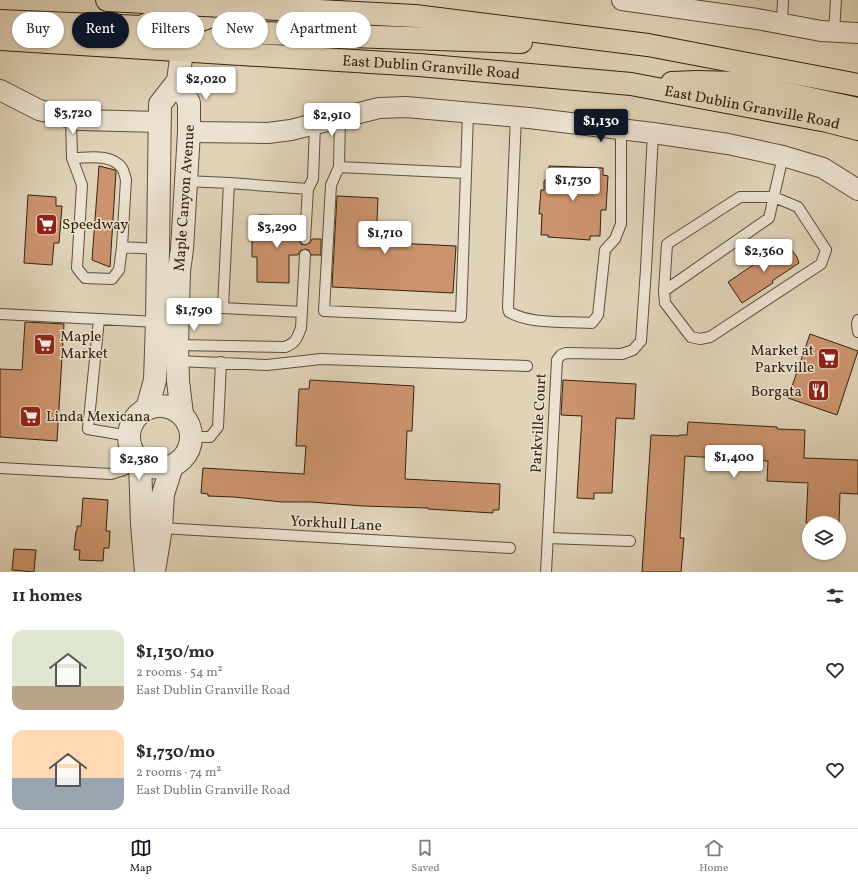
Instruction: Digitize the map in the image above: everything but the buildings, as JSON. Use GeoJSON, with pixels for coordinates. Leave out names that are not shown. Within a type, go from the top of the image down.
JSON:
{"type":"FeatureCollection","features":[{"type":"Feature","properties":{"kind":"main road"},"geometry":{"type":"LineString","coordinates":[[107,0],[185,2],[415,16],[648,45],[858,85]]}},
{"type":"Feature","properties":{"kind":"main road"},"geometry":{"type":"LineString","coordinates":[[0,21],[142,27],[185,2]]}},
{"type":"Feature","properties":{"kind":"main road"},"geometry":{"type":"LineString","coordinates":[[182,51],[235,32],[442,40],[648,45]]}},
{"type":"Feature","properties":{"kind":"main road","name":"East Dublin Granville Road"},"geometry":{"type":"LineString","coordinates":[[0,39],[419,65],[631,84],[827,121],[858,130]]}},
{"type":"Feature","properties":{"kind":"main road"},"geometry":{"type":"LineString","coordinates":[[631,84],[697,82],[738,84],[858,109]]}},
{"type":"Feature","properties":{"kind":"street"},"geometry":{"type":"LineString","coordinates":[[622,0],[750,18],[834,32],[858,32]]}},
{"type":"Feature","properties":{"kind":"street"},"geometry":{"type":"LineString","coordinates":[[178,81],[182,51],[185,2]]}},
{"type":"Feature","properties":{"kind":"street","name":"Maple Canyon Avenue"},"geometry":{"type":"LineString","coordinates":[[147,409],[155,380],[160,104],[178,81],[189,103],[189,132],[182,249],[179,271],[178,307],[177,353],[182,414]]}},
{"type":"Feature","properties":{"kind":"street"},"geometry":{"type":"LineString","coordinates":[[0,90],[39,110],[80,120],[160,122]]}},
{"type":"Feature","properties":{"kind":"street"},"geometry":{"type":"LineString","coordinates":[[189,132],[268,132],[291,130],[379,108],[406,107],[516,117],[653,133],[728,144],[783,156],[823,168],[858,190]]}},
{"type":"Feature","properties":{"kind":"street"},"geometry":{"type":"LineString","coordinates":[[156,406],[165,406],[174,409],[182,414],[191,428],[191,446],[180,462],[172,466],[154,468],[138,459],[132,451],[129,436],[130,428],[134,420],[147,409],[156,406]]}},
{"type":"Feature","properties":{"kind":"street"},"geometry":{"type":"LineString","coordinates":[[138,459],[146,572]]}},
{"type":"Feature","properties":{"kind":"street"},"geometry":{"type":"LineString","coordinates":[[154,572],[161,528],[163,494],[172,466]]}},
{"type":"Feature","properties":{"kind":"lane"},"geometry":{"type":"LineString","coordinates":[[782,23],[783,0]]}},
{"type":"Feature","properties":{"kind":"lane"},"geometry":{"type":"LineString","coordinates":[[834,32],[836,0]]}},
{"type":"Feature","properties":{"kind":"lane"},"geometry":{"type":"LineString","coordinates":[[340,118],[339,167],[331,186],[324,311],[461,317],[468,113]]}},
{"type":"Feature","properties":{"kind":"lane"},"geometry":{"type":"LineString","coordinates":[[516,117],[508,307],[509,312],[519,318],[592,322],[598,315],[606,250],[615,239],[621,224],[620,129]]}},
{"type":"Feature","properties":{"kind":"lane"},"geometry":{"type":"LineString","coordinates":[[71,118],[72,158],[82,185],[77,268],[85,278],[112,279],[119,270],[122,247],[126,180],[123,169],[116,162],[102,157],[72,158]]}},
{"type":"Feature","properties":{"kind":"lane"},"geometry":{"type":"LineString","coordinates":[[305,239],[308,189],[313,179],[315,125]]}},
{"type":"Feature","properties":{"kind":"lane","name":"Parkville Court"},"geometry":{"type":"LineString","coordinates":[[546,572],[557,360],[566,352],[622,354],[633,350],[641,341],[646,276],[653,133]]}},
{"type":"Feature","properties":{"kind":"lane"},"geometry":{"type":"LineString","coordinates":[[664,291],[768,218],[783,156]]}},
{"type":"Feature","properties":{"kind":"lane"},"geometry":{"type":"LineString","coordinates":[[339,167],[466,173]]}},
{"type":"Feature","properties":{"kind":"lane"},"geometry":{"type":"LineString","coordinates":[[185,181],[308,189]]}},
{"type":"Feature","properties":{"kind":"lane"},"geometry":{"type":"LineString","coordinates":[[223,308],[229,183]]}},
{"type":"Feature","properties":{"kind":"lane"},"geometry":{"type":"LineString","coordinates":[[740,197],[774,197],[798,207],[826,250],[822,264],[710,337],[700,339],[691,337],[665,303],[664,291],[667,244],[740,197]]}},
{"type":"Feature","properties":{"kind":"lane"},"geometry":{"type":"LineString","coordinates":[[122,247],[158,249]]}},
{"type":"Feature","properties":{"kind":"lane"},"geometry":{"type":"LineString","coordinates":[[177,353],[285,347],[292,344],[297,338],[301,328],[304,255]]}},
{"type":"Feature","properties":{"kind":"lane"},"geometry":{"type":"LineString","coordinates":[[178,307],[302,312]]}},
{"type":"Feature","properties":{"kind":"lane"},"geometry":{"type":"LineString","coordinates":[[0,314],[157,322]]}},
{"type":"Feature","properties":{"kind":"lane"},"geometry":{"type":"LineString","coordinates":[[98,319],[88,429],[129,436]]}},
{"type":"Feature","properties":{"kind":"lane"},"geometry":{"type":"LineString","coordinates":[[858,320],[858,332]]}},
{"type":"Feature","properties":{"kind":"lane"},"geometry":{"type":"LineString","coordinates":[[177,353],[221,362],[267,365],[321,359],[527,366]]}},
{"type":"Feature","properties":{"kind":"lane"},"geometry":{"type":"LineString","coordinates":[[192,437],[210,437],[218,427],[221,362]]}},
{"type":"Feature","properties":{"kind":"lane"},"geometry":{"type":"LineString","coordinates":[[0,468],[111,474],[124,470],[138,459]]}},
{"type":"Feature","properties":{"kind":"lane","name":"Yorkhull Lane"},"geometry":{"type":"LineString","coordinates":[[161,528],[510,548]]}},
{"type":"Feature","properties":{"kind":"lane"},"geometry":{"type":"LineString","coordinates":[[548,538],[630,541]]}},
{"type":"Feature","properties":{"kind":"place","name":"Speedway"},"geometry":{"type":"Point","coordinates":[46,224]}},
{"type":"Feature","properties":{"kind":"place","name":"Maple Market"},"geometry":{"type":"Point","coordinates":[44,345]}},
{"type":"Feature","properties":{"kind":"place","name":"Market at Parkville"},"geometry":{"type":"Point","coordinates":[829,359]}},
{"type":"Feature","properties":{"kind":"place","name":"Borgata"},"geometry":{"type":"Point","coordinates":[818,391]}},
{"type":"Feature","properties":{"kind":"place","name":"Linda Mexicana"},"geometry":{"type":"Point","coordinates":[31,416]}}]}
